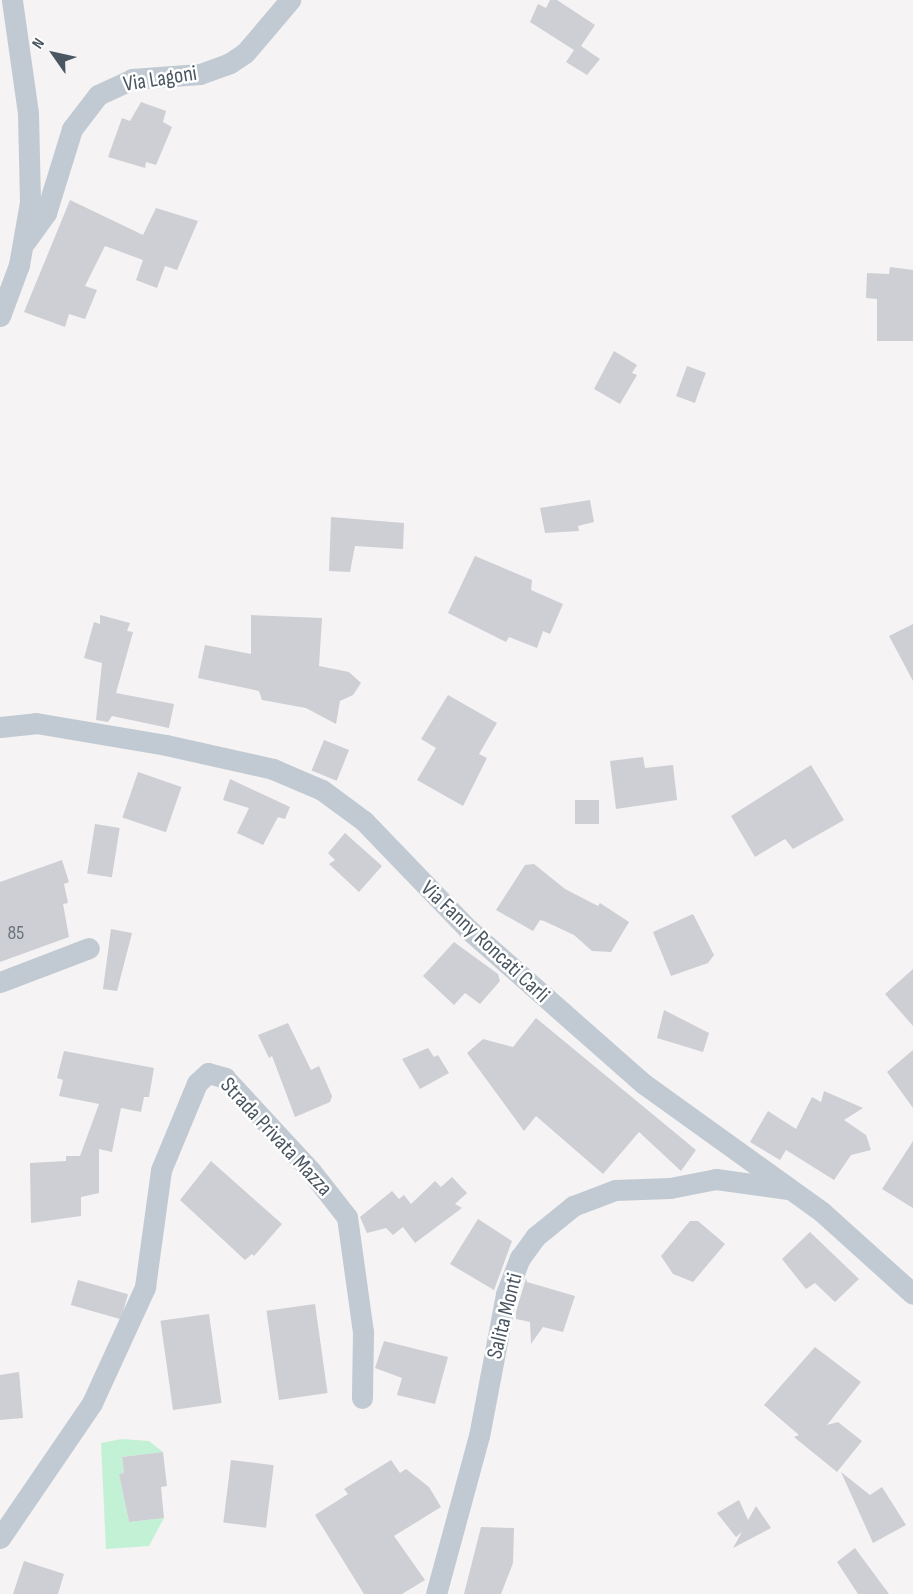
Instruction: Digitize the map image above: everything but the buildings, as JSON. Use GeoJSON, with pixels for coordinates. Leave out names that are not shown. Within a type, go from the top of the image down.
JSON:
{"type":"FeatureCollection","features":[{"type":"Feature","properties":{"kind":"street"},"geometry":{"type":"LineString","coordinates":[[0,316],[12,290],[25,242],[30,202],[28,113],[12,0]]}},
{"type":"Feature","properties":{"kind":"street","name":"Via Lagoni"},"geometry":{"type":"LineString","coordinates":[[25,242],[46,213],[72,129],[98,95],[132,79],[200,74],[230,63],[245,53],[290,0]]}},
{"type":"Feature","properties":{"kind":"street","name":"Via Fanny Roncati Carli"},"geometry":{"type":"LineString","coordinates":[[0,727],[36,723],[166,745],[273,769],[322,790],[364,821],[468,929],[635,1077],[792,1190],[913,1294]]}},
{"type":"Feature","properties":{"kind":"street"},"geometry":{"type":"LineString","coordinates":[[0,982],[89,948]]}},
{"type":"Feature","properties":{"kind":"street","name":"Strada Privata Mazza"},"geometry":{"type":"LineString","coordinates":[[0,1538],[92,1403],[145,1287],[161,1170],[197,1083],[208,1073],[225,1078],[310,1170],[347,1217],[363,1332],[362,1398]]}},
{"type":"Feature","properties":{"kind":"street","name":"Salita Monti"},"geometry":{"type":"LineString","coordinates":[[436,1594],[479,1436],[506,1294],[520,1258],[535,1237],[573,1206],[615,1190],[670,1188],[716,1179],[792,1190]]}},
{"type":"Feature","properties":{"kind":"green space"},"geometry":{"type":"Polygon","coordinates":[[[122,1439],[149,1441],[163,1452],[122,1457],[124,1473],[119,1474],[129,1522],[164,1518],[149,1546],[106,1549],[101,1443],[122,1439]]]}}]}
